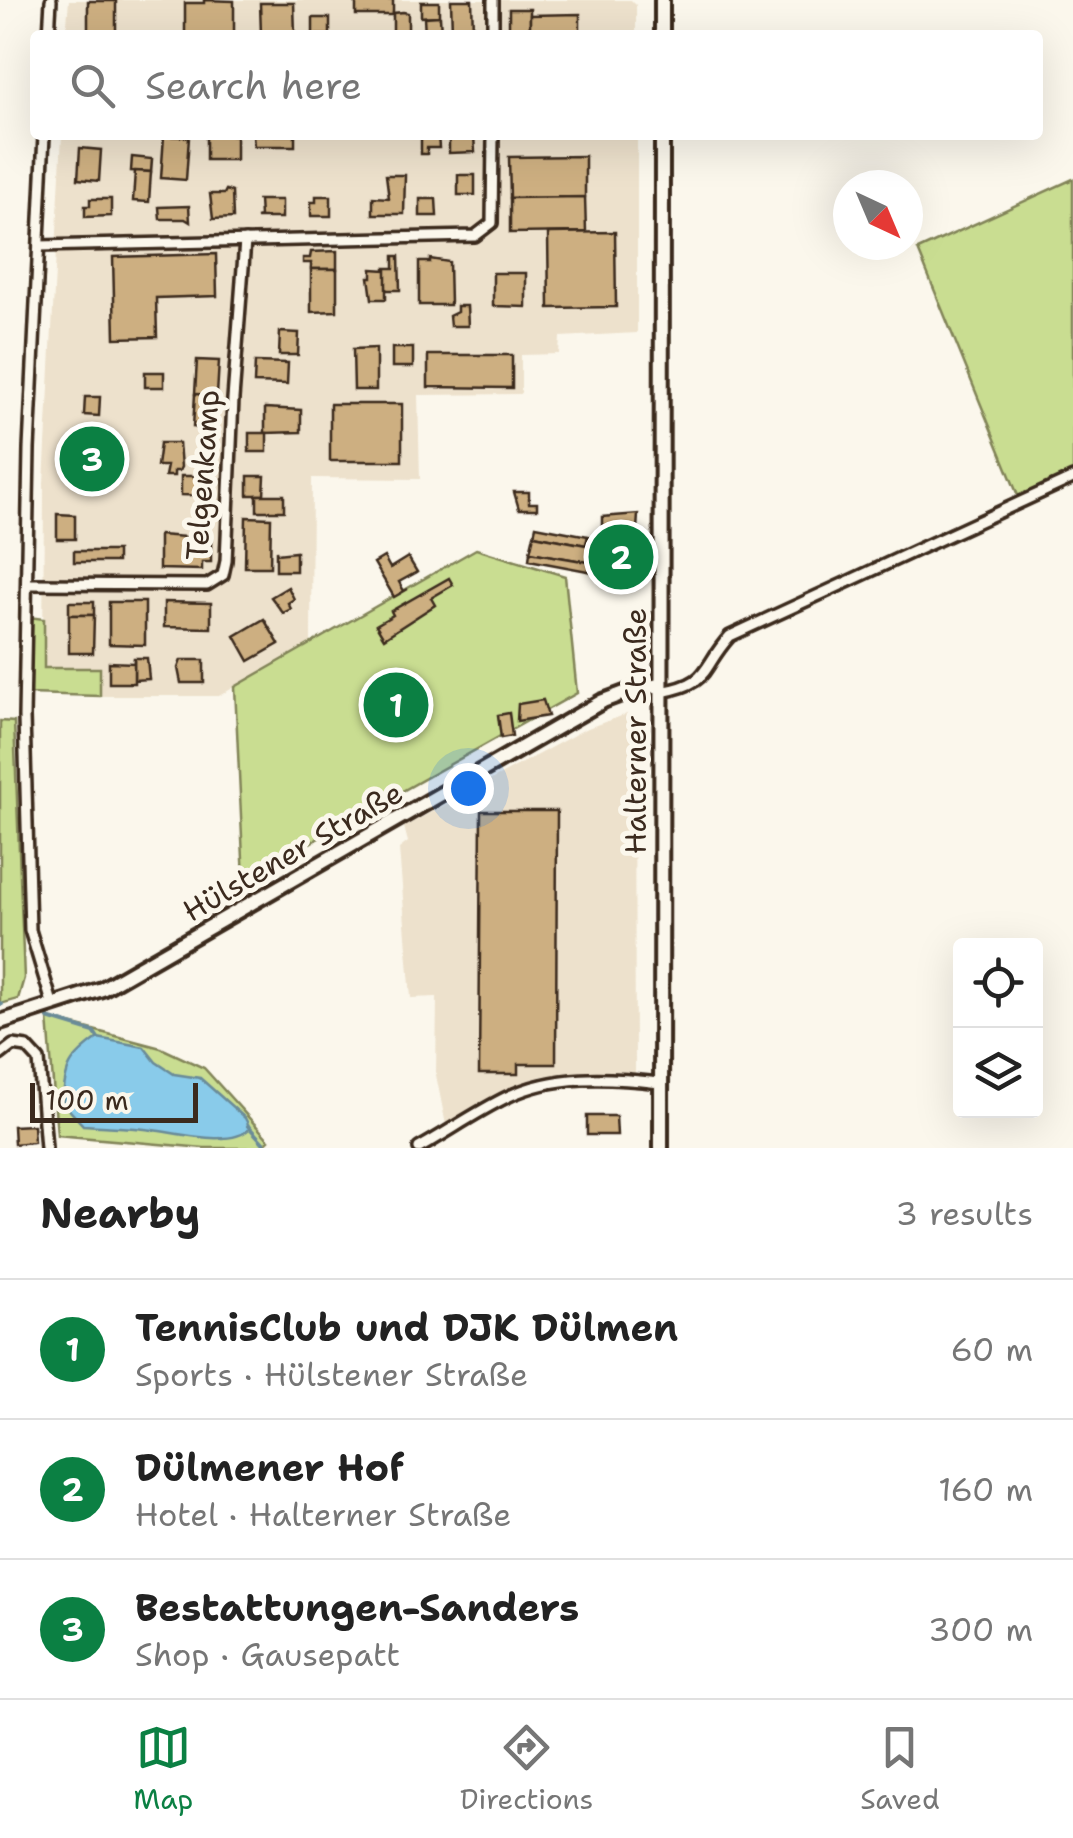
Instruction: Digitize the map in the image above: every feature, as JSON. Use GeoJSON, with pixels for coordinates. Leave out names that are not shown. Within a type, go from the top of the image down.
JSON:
{"type":"FeatureCollection","features":[{"type":"Feature","properties":{"kind":"main road"},"geometry":{"type":"LineString","coordinates":[[662,0],[662,30]]}},
{"type":"Feature","properties":{"kind":"main road","name":"Halterner Straße"},"geometry":{"type":"LineString","coordinates":[[661,1148],[662,140]]}},
{"type":"Feature","properties":{"kind":"main road","name":"Hülstener Straße"},"geometry":{"type":"LineString","coordinates":[[0,1022],[102,989],[603,701],[635,689],[661,688]]}},
{"type":"Feature","properties":{"kind":"street"},"geometry":{"type":"LineString","coordinates":[[49,30],[51,0]]}},
{"type":"Feature","properties":{"kind":"street"},"geometry":{"type":"LineString","coordinates":[[493,0],[493,30]]}},
{"type":"Feature","properties":{"kind":"street"},"geometry":{"type":"LineString","coordinates":[[44,140],[29,449],[25,666],[28,910],[30,930],[53,1006]]}},
{"type":"Feature","properties":{"kind":"street"},"geometry":{"type":"LineString","coordinates":[[39,246],[475,236],[492,224],[493,140]]}},
{"type":"Feature","properties":{"kind":"street","name":"Telgenkamp"},"geometry":{"type":"LineString","coordinates":[[28,584],[207,586],[222,574],[226,561],[232,398],[246,241]]}},
{"type":"Feature","properties":{"kind":"street","name":"Hülstener Straße"},"geometry":{"type":"LineString","coordinates":[[661,688],[697,682],[730,636],[1073,478]]}},
{"type":"Feature","properties":{"kind":"street"},"geometry":{"type":"LineString","coordinates":[[0,1055],[13,1045],[27,1047],[39,1060],[46,1148],[54,1148]]}},
{"type":"Feature","properties":{"kind":"street"},"geometry":{"type":"LineString","coordinates":[[419,1148],[438,1144],[509,1096],[544,1084],[573,1078],[660,1083]]}},
{"type":"Feature","properties":{"kind":"shaded area"},"geometry":{"type":"Polygon","coordinates":[[[69,0],[631,0],[636,5],[636,30],[66,30],[69,0]]]}},
{"type":"Feature","properties":{"kind":"shaded area"},"geometry":{"type":"Polygon","coordinates":[[[62,140],[637,140],[637,333],[560,337],[559,354],[521,355],[521,394],[418,395],[420,479],[312,478],[311,643],[219,696],[100,696],[100,668],[43,668],[44,484],[62,140]]]}},
{"type":"Feature","properties":{"kind":"shaded area"},"geometry":{"type":"Polygon","coordinates":[[[627,714],[634,739],[635,1073],[542,1076],[446,1125],[436,1075],[437,997],[411,998],[399,849],[408,842],[404,827],[585,729],[627,714]]]}},
{"type":"Feature","properties":{"kind":"green space"},"geometry":{"type":"Polygon","coordinates":[[[1073,179],[1073,478],[1021,503],[922,260],[923,248],[1073,179]]]}},
{"type":"Feature","properties":{"kind":"green space"},"geometry":{"type":"Polygon","coordinates":[[[476,549],[565,576],[577,693],[244,880],[235,687],[476,549]]]}},
{"type":"Feature","properties":{"kind":"green space"},"geometry":{"type":"Polygon","coordinates":[[[29,617],[44,619],[44,668],[100,668],[100,696],[28,694],[29,617]]]}},
{"type":"Feature","properties":{"kind":"green space"},"geometry":{"type":"Polygon","coordinates":[[[0,721],[14,722],[24,978],[18,999],[0,1004],[0,721]]]}},
{"type":"Feature","properties":{"kind":"green space"},"geometry":{"type":"Polygon","coordinates":[[[48,1018],[161,1048],[204,1068],[269,1140],[260,1148],[204,1148],[57,1135],[48,1018]]]}},
{"type":"Feature","properties":{"kind":"water"},"geometry":{"type":"Polygon","coordinates":[[[98,1038],[144,1047],[156,1062],[174,1074],[200,1078],[245,1118],[250,1128],[242,1134],[218,1138],[83,1125],[63,1103],[65,1081],[75,1058],[98,1038]]]}},
{"type":"Feature","properties":{"kind":"building"},"geometry":{"type":"Polygon","coordinates":[[[356,0],[393,0],[393,15],[356,15],[356,0]]]}},
{"type":"Feature","properties":{"kind":"building"},"geometry":{"type":"Polygon","coordinates":[[[451,0],[472,0],[473,30],[452,30],[451,0]]]}},
{"type":"Feature","properties":{"kind":"building"},"geometry":{"type":"Polygon","coordinates":[[[88,1],[116,1],[116,30],[88,30],[88,1]]]}},
{"type":"Feature","properties":{"kind":"building"},"geometry":{"type":"Polygon","coordinates":[[[234,1],[234,30],[185,30],[185,3],[234,1]]]}},
{"type":"Feature","properties":{"kind":"building"},"geometry":{"type":"Polygon","coordinates":[[[421,2],[439,2],[439,16],[421,17],[421,2]]]}},
{"type":"Feature","properties":{"kind":"building"},"geometry":{"type":"Polygon","coordinates":[[[260,3],[294,3],[295,30],[261,30],[260,3]]]}},
{"type":"Feature","properties":{"kind":"building"},"geometry":{"type":"Polygon","coordinates":[[[509,9],[530,9],[530,30],[509,30],[509,9]]]}},
{"type":"Feature","properties":{"kind":"building"},"geometry":{"type":"Polygon","coordinates":[[[393,13],[408,13],[408,30],[393,30],[393,13]]]}},
{"type":"Feature","properties":{"kind":"building"},"geometry":{"type":"Polygon","coordinates":[[[580,14],[580,30],[530,30],[530,15],[580,14]]]}},
{"type":"Feature","properties":{"kind":"building"},"geometry":{"type":"Polygon","coordinates":[[[440,16],[441,30],[425,30],[424,17],[440,16]]]}},
{"type":"Feature","properties":{"kind":"building"},"geometry":{"type":"Polygon","coordinates":[[[313,18],[330,18],[330,30],[313,30],[313,18]]]}},
{"type":"Feature","properties":{"kind":"building"},"geometry":{"type":"Polygon","coordinates":[[[164,140],[189,140],[186,180],[161,178],[164,140]]]}},
{"type":"Feature","properties":{"kind":"building"},"geometry":{"type":"Polygon","coordinates":[[[206,140],[236,140],[236,160],[206,160],[206,140]]]}},
{"type":"Feature","properties":{"kind":"building"},"geometry":{"type":"Polygon","coordinates":[[[253,140],[295,140],[295,146],[254,146],[253,140]]]}},
{"type":"Feature","properties":{"kind":"building"},"geometry":{"type":"Polygon","coordinates":[[[421,140],[438,140],[439,148],[427,148],[427,154],[421,154],[421,140]]]}},
{"type":"Feature","properties":{"kind":"building"},"geometry":{"type":"Polygon","coordinates":[[[449,140],[474,140],[475,152],[449,153],[449,140]]]}},
{"type":"Feature","properties":{"kind":"building"},"geometry":{"type":"Polygon","coordinates":[[[80,148],[101,150],[99,181],[78,179],[80,148]]]}},
{"type":"Feature","properties":{"kind":"building"},"geometry":{"type":"Polygon","coordinates":[[[585,156],[585,197],[510,198],[509,157],[585,156]]]}},
{"type":"Feature","properties":{"kind":"building"},"geometry":{"type":"Polygon","coordinates":[[[132,157],[152,159],[151,172],[131,171],[132,157]]]}},
{"type":"Feature","properties":{"kind":"building"},"geometry":{"type":"Polygon","coordinates":[[[135,171],[151,172],[149,202],[133,201],[135,171]]]}},
{"type":"Feature","properties":{"kind":"building"},"geometry":{"type":"Polygon","coordinates":[[[386,175],[405,175],[404,214],[373,214],[373,197],[389,198],[386,175]]]}},
{"type":"Feature","properties":{"kind":"building"},"geometry":{"type":"Polygon","coordinates":[[[458,175],[475,175],[475,195],[458,195],[458,175]]]}},
{"type":"Feature","properties":{"kind":"building"},"geometry":{"type":"Polygon","coordinates":[[[226,190],[232,192],[233,218],[213,219],[210,194],[224,194],[226,190]]]}},
{"type":"Feature","properties":{"kind":"building"},"geometry":{"type":"Polygon","coordinates":[[[316,196],[331,196],[331,216],[311,216],[311,202],[316,202],[316,196]]]}},
{"type":"Feature","properties":{"kind":"building"},"geometry":{"type":"Polygon","coordinates":[[[585,197],[586,232],[510,233],[510,198],[585,197]]]}},
{"type":"Feature","properties":{"kind":"building"},"geometry":{"type":"Polygon","coordinates":[[[90,199],[111,199],[111,216],[85,217],[90,199]]]}},
{"type":"Feature","properties":{"kind":"building"},"geometry":{"type":"Polygon","coordinates":[[[420,199],[436,199],[437,216],[420,216],[420,199]]]}},
{"type":"Feature","properties":{"kind":"building"},"geometry":{"type":"Polygon","coordinates":[[[259,200],[282,200],[282,218],[256,218],[260,217],[259,200]]]}},
{"type":"Feature","properties":{"kind":"building"},"geometry":{"type":"Polygon","coordinates":[[[189,206],[190,222],[160,219],[159,207],[189,206]]]}},
{"type":"Feature","properties":{"kind":"building"},"geometry":{"type":"Polygon","coordinates":[[[615,232],[616,307],[549,308],[548,233],[615,232]]]}},
{"type":"Feature","properties":{"kind":"building"},"geometry":{"type":"Polygon","coordinates":[[[337,251],[337,269],[311,269],[311,263],[303,263],[311,252],[337,251]]]}},
{"type":"Feature","properties":{"kind":"building"},"geometry":{"type":"Polygon","coordinates":[[[216,254],[217,296],[156,298],[157,337],[115,338],[113,257],[216,254]]]}},
{"type":"Feature","properties":{"kind":"building"},"geometry":{"type":"Polygon","coordinates":[[[394,256],[399,256],[400,290],[386,290],[385,268],[394,268],[394,256]]]}},
{"type":"Feature","properties":{"kind":"building"},"geometry":{"type":"Polygon","coordinates":[[[419,262],[449,262],[450,305],[419,305],[419,262]]]}},
{"type":"Feature","properties":{"kind":"building"},"geometry":{"type":"Polygon","coordinates":[[[311,269],[337,269],[337,311],[311,312],[311,269]]]}},
{"type":"Feature","properties":{"kind":"building"},"geometry":{"type":"Polygon","coordinates":[[[372,269],[386,270],[386,299],[372,299],[372,269]]]}},
{"type":"Feature","properties":{"kind":"building"},"geometry":{"type":"Polygon","coordinates":[[[493,273],[526,273],[526,307],[493,306],[493,273]]]}},
{"type":"Feature","properties":{"kind":"building"},"geometry":{"type":"Polygon","coordinates":[[[457,306],[467,306],[468,326],[450,326],[449,316],[457,312],[457,306]]]}},
{"type":"Feature","properties":{"kind":"building"},"geometry":{"type":"Polygon","coordinates":[[[280,332],[299,333],[298,355],[279,355],[280,332]]]}},
{"type":"Feature","properties":{"kind":"building"},"geometry":{"type":"Polygon","coordinates":[[[376,348],[376,390],[354,390],[353,349],[376,348]]]}},
{"type":"Feature","properties":{"kind":"building"},"geometry":{"type":"Polygon","coordinates":[[[392,348],[413,348],[413,367],[392,367],[392,348]]]}},
{"type":"Feature","properties":{"kind":"building"},"geometry":{"type":"Polygon","coordinates":[[[428,355],[512,355],[512,388],[428,387],[428,355]]]}},
{"type":"Feature","properties":{"kind":"building"},"geometry":{"type":"Polygon","coordinates":[[[197,360],[219,361],[217,395],[195,394],[197,360]]]}},
{"type":"Feature","properties":{"kind":"building"},"geometry":{"type":"Polygon","coordinates":[[[255,362],[288,363],[287,384],[254,383],[255,362]]]}},
{"type":"Feature","properties":{"kind":"building"},"geometry":{"type":"Polygon","coordinates":[[[145,372],[164,372],[164,387],[145,387],[145,372]]]}},
{"type":"Feature","properties":{"kind":"building"},"geometry":{"type":"Polygon","coordinates":[[[195,394],[217,395],[215,429],[193,427],[195,394]]]}},
{"type":"Feature","properties":{"kind":"building"},"geometry":{"type":"Polygon","coordinates":[[[85,397],[100,397],[99,416],[84,415],[85,397]]]}},
{"type":"Feature","properties":{"kind":"building"},"geometry":{"type":"Polygon","coordinates":[[[330,404],[402,404],[402,461],[330,461],[330,404]]]}},
{"type":"Feature","properties":{"kind":"building"},"geometry":{"type":"Polygon","coordinates":[[[265,408],[301,410],[301,432],[265,433],[265,408]]]}},
{"type":"Feature","properties":{"kind":"building"},"geometry":{"type":"Polygon","coordinates":[[[249,433],[267,433],[267,452],[249,452],[249,433]]]}},
{"type":"Feature","properties":{"kind":"building"},"geometry":{"type":"Polygon","coordinates":[[[85,443],[107,448],[106,465],[77,463],[85,443]]]}},
{"type":"Feature","properties":{"kind":"building"},"geometry":{"type":"Polygon","coordinates":[[[160,443],[179,443],[181,467],[174,471],[174,476],[165,476],[167,466],[157,466],[160,443]]]}},
{"type":"Feature","properties":{"kind":"building"},"geometry":{"type":"Polygon","coordinates":[[[181,476],[212,476],[212,496],[181,495],[181,476]]]}},
{"type":"Feature","properties":{"kind":"building"},"geometry":{"type":"Polygon","coordinates":[[[248,476],[265,476],[264,495],[248,495],[248,476]]]}},
{"type":"Feature","properties":{"kind":"building"},"geometry":{"type":"Polygon","coordinates":[[[514,492],[529,492],[529,503],[537,503],[537,509],[519,509],[514,492]]]}},
{"type":"Feature","properties":{"kind":"building"},"geometry":{"type":"Polygon","coordinates":[[[257,495],[284,495],[284,511],[257,511],[257,495]]]}},
{"type":"Feature","properties":{"kind":"building"},"geometry":{"type":"Polygon","coordinates":[[[57,514],[75,515],[75,539],[57,539],[57,514]]]}},
{"type":"Feature","properties":{"kind":"building"},"geometry":{"type":"Polygon","coordinates":[[[638,514],[634,580],[616,581],[616,568],[608,568],[608,536],[602,536],[602,517],[638,514]]]}},
{"type":"Feature","properties":{"kind":"building"},"geometry":{"type":"Polygon","coordinates":[[[246,517],[271,518],[270,567],[245,567],[246,517]]]}},
{"type":"Feature","properties":{"kind":"building"},"geometry":{"type":"Polygon","coordinates":[[[536,526],[588,536],[586,545],[534,535],[536,526]]]}},
{"type":"Feature","properties":{"kind":"building"},"geometry":{"type":"Polygon","coordinates":[[[159,535],[211,539],[211,562],[202,562],[202,570],[159,569],[159,535]]]}},
{"type":"Feature","properties":{"kind":"building"},"geometry":{"type":"Polygon","coordinates":[[[534,535],[586,545],[588,536],[597,537],[594,563],[530,552],[534,535]]]}},
{"type":"Feature","properties":{"kind":"building"},"geometry":{"type":"Polygon","coordinates":[[[276,550],[277,554],[296,552],[296,571],[276,571],[276,550]]]}},
{"type":"Feature","properties":{"kind":"building"},"geometry":{"type":"Polygon","coordinates":[[[74,551],[117,551],[117,562],[74,562],[74,551]]]}},
{"type":"Feature","properties":{"kind":"building"},"geometry":{"type":"Polygon","coordinates":[[[530,552],[594,563],[593,572],[529,560],[530,552]]]}},
{"type":"Feature","properties":{"kind":"building"},"geometry":{"type":"Polygon","coordinates":[[[384,557],[390,568],[408,557],[417,572],[399,582],[404,591],[408,589],[394,597],[374,563],[384,557]]]}},
{"type":"Feature","properties":{"kind":"building"},"geometry":{"type":"Polygon","coordinates":[[[449,578],[453,585],[431,598],[435,605],[384,638],[376,625],[393,615],[391,611],[449,578]]]}},
{"type":"Feature","properties":{"kind":"building"},"geometry":{"type":"Polygon","coordinates":[[[288,587],[294,599],[288,603],[291,609],[283,613],[271,597],[288,587]]]}},
{"type":"Feature","properties":{"kind":"building"},"geometry":{"type":"Polygon","coordinates":[[[69,602],[94,602],[94,615],[69,615],[69,602]]]}},
{"type":"Feature","properties":{"kind":"building"},"geometry":{"type":"Polygon","coordinates":[[[109,602],[145,602],[145,645],[109,644],[109,602]]]}},
{"type":"Feature","properties":{"kind":"building"},"geometry":{"type":"Polygon","coordinates":[[[164,602],[211,603],[211,628],[164,627],[164,602]]]}},
{"type":"Feature","properties":{"kind":"building"},"geometry":{"type":"Polygon","coordinates":[[[69,615],[94,615],[93,653],[69,653],[69,615]]]}},
{"type":"Feature","properties":{"kind":"building"},"geometry":{"type":"Polygon","coordinates":[[[264,619],[279,644],[249,661],[235,636],[264,619]]]}},
{"type":"Feature","properties":{"kind":"building"},"geometry":{"type":"Polygon","coordinates":[[[134,658],[147,658],[149,679],[134,680],[134,658]]]}},
{"type":"Feature","properties":{"kind":"building"},"geometry":{"type":"Polygon","coordinates":[[[181,660],[204,660],[204,683],[181,683],[181,660]]]}},
{"type":"Feature","properties":{"kind":"building"},"geometry":{"type":"Polygon","coordinates":[[[109,662],[134,663],[134,683],[109,683],[109,662]]]}},
{"type":"Feature","properties":{"kind":"building"},"geometry":{"type":"Polygon","coordinates":[[[543,700],[548,716],[517,721],[518,704],[543,700]]]}},
{"type":"Feature","properties":{"kind":"building"},"geometry":{"type":"Polygon","coordinates":[[[509,713],[512,736],[501,738],[498,715],[509,713]]]}},
{"type":"Feature","properties":{"kind":"building"},"geometry":{"type":"Polygon","coordinates":[[[481,811],[557,811],[556,1064],[518,1064],[518,1074],[479,1074],[481,811]]]}},
{"type":"Feature","properties":{"kind":"building"},"geometry":{"type":"Polygon","coordinates":[[[587,1116],[616,1116],[617,1135],[587,1135],[587,1116]]]}},
{"type":"Feature","properties":{"kind":"building"},"geometry":{"type":"Polygon","coordinates":[[[33,1125],[34,1142],[14,1144],[13,1126],[33,1125]]]}},
{"type":"Feature","properties":{"kind":"waterway"},"geometry":{"type":"LineString","coordinates":[[48,1018],[94,1032],[98,1038]]}},
{"type":"Feature","properties":{"kind":"waterway"},"geometry":{"type":"LineString","coordinates":[[248,1126],[268,1148]]}},
{"type":"Feature","properties":{"kind":"place","name":"Bestattungen-Sanders"},"geometry":{"type":"Point","coordinates":[92,459]}},
{"type":"Feature","properties":{"kind":"place","name":"Dülmener Hof"},"geometry":{"type":"Point","coordinates":[621,557]}},
{"type":"Feature","properties":{"kind":"place","name":"TennisClub und DJK Dülmen"},"geometry":{"type":"Point","coordinates":[396,705]}}]}
